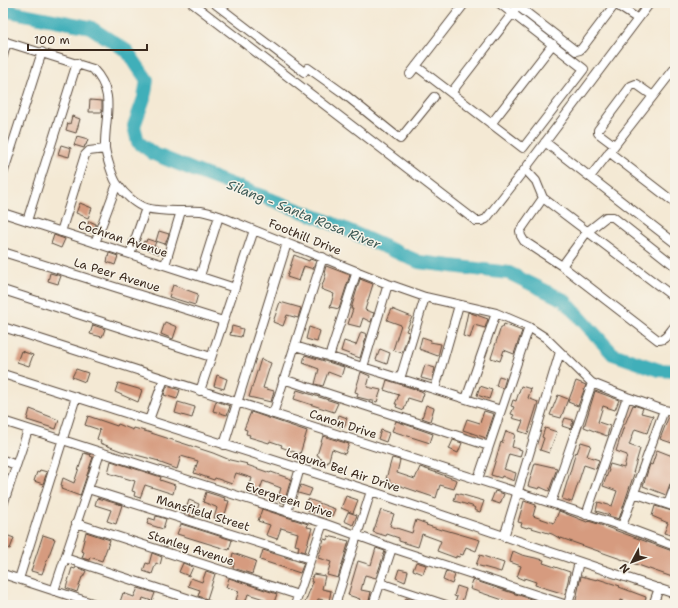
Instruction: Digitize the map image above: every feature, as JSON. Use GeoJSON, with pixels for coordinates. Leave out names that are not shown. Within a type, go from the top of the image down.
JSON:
{"type":"FeatureCollection","features":[{"type":"Feature","properties":{"kind":"street"},"geometry":{"type":"LineString","coordinates":[[192,3],[476,221],[486,219],[650,3]]}},
{"type":"Feature","properties":{"kind":"street"},"geometry":{"type":"LineString","coordinates":[[214,3],[306,70],[343,93],[400,139],[434,97]]}},
{"type":"Feature","properties":{"kind":"street"},"geometry":{"type":"LineString","coordinates":[[410,74],[465,3]]}},
{"type":"Feature","properties":{"kind":"street"},"geometry":{"type":"LineString","coordinates":[[416,66],[523,148],[584,69],[499,3]]}},
{"type":"Feature","properties":{"kind":"street"},"geometry":{"type":"LineString","coordinates":[[451,93],[513,13],[516,5],[576,51],[580,50],[616,3],[638,19]]}},
{"type":"Feature","properties":{"kind":"street"},"geometry":{"type":"LineString","coordinates":[[543,37],[549,30]]}},
{"type":"Feature","properties":{"kind":"street"},"geometry":{"type":"LineString","coordinates":[[3,56],[5,42]]}},
{"type":"Feature","properties":{"kind":"street","name":"Foothill Drive"},"geometry":{"type":"LineString","coordinates":[[5,42],[77,63],[93,69],[101,77],[106,89],[108,102],[105,149],[117,184],[131,199],[146,208],[169,211],[202,212],[219,216],[388,284],[425,297],[496,314],[529,327],[546,338],[592,383],[664,410],[675,412]]}},
{"type":"Feature","properties":{"kind":"street"},"geometry":{"type":"LineString","coordinates":[[491,124],[553,44]]}},
{"type":"Feature","properties":{"kind":"street"},"geometry":{"type":"LineString","coordinates":[[3,174],[42,52]]}},
{"type":"Feature","properties":{"kind":"street"},"geometry":{"type":"LineString","coordinates":[[27,221],[77,63]]}},
{"type":"Feature","properties":{"kind":"street"},"geometry":{"type":"LineString","coordinates":[[590,177],[675,68]]}},
{"type":"Feature","properties":{"kind":"street"},"geometry":{"type":"LineString","coordinates":[[614,145],[598,133],[598,130],[626,92],[631,86],[636,84],[652,96]]}},
{"type":"Feature","properties":{"kind":"street"},"geometry":{"type":"LineString","coordinates":[[545,142],[675,243]]}},
{"type":"Feature","properties":{"kind":"street"},"geometry":{"type":"LineString","coordinates":[[61,232],[85,155],[88,151],[105,149]]}},
{"type":"Feature","properties":{"kind":"street"},"geometry":{"type":"LineString","coordinates":[[609,152],[675,203]]}},
{"type":"Feature","properties":{"kind":"street"},"geometry":{"type":"LineString","coordinates":[[525,169],[536,181],[543,198],[675,298]]}},
{"type":"Feature","properties":{"kind":"street"},"geometry":{"type":"LineString","coordinates":[[95,243],[117,184]]}},
{"type":"Feature","properties":{"kind":"street"},"geometry":{"type":"LineString","coordinates":[[543,198],[520,231],[524,242],[562,266],[658,340],[664,339],[673,328],[675,329]]}},
{"type":"Feature","properties":{"kind":"street"},"geometry":{"type":"LineString","coordinates":[[130,254],[146,208]]}},
{"type":"Feature","properties":{"kind":"street"},"geometry":{"type":"LineString","coordinates":[[165,265],[181,211]]}},
{"type":"Feature","properties":{"kind":"street","name":"Cochran Avenue"},"geometry":{"type":"LineString","coordinates":[[3,213],[235,288]]}},
{"type":"Feature","properties":{"kind":"street"},"geometry":{"type":"LineString","coordinates":[[200,276],[219,216]]}},
{"type":"Feature","properties":{"kind":"street"},"geometry":{"type":"LineString","coordinates":[[562,266],[587,232],[606,217],[613,217],[675,266]]}},
{"type":"Feature","properties":{"kind":"street"},"geometry":{"type":"LineString","coordinates":[[200,391],[254,230]]}},
{"type":"Feature","properties":{"kind":"street"},"geometry":{"type":"LineString","coordinates":[[224,445],[287,243]]}},
{"type":"Feature","properties":{"kind":"street","name":"La Peer Avenue"},"geometry":{"type":"LineString","coordinates":[[3,252],[223,321]]}},
{"type":"Feature","properties":{"kind":"street"},"geometry":{"type":"LineString","coordinates":[[273,414],[323,257]]}},
{"type":"Feature","properties":{"kind":"street"},"geometry":{"type":"LineString","coordinates":[[329,357],[357,271]]}},
{"type":"Feature","properties":{"kind":"street"},"geometry":{"type":"LineString","coordinates":[[363,367],[388,284]]}},
{"type":"Feature","properties":{"kind":"street"},"geometry":{"type":"LineString","coordinates":[[3,290],[211,357]]}},
{"type":"Feature","properties":{"kind":"street"},"geometry":{"type":"LineString","coordinates":[[400,379],[425,297]]}},
{"type":"Feature","properties":{"kind":"street"},"geometry":{"type":"LineString","coordinates":[[434,389],[459,305]]}},
{"type":"Feature","properties":{"kind":"street"},"geometry":{"type":"LineString","coordinates":[[466,399],[496,314]]}},
{"type":"Feature","properties":{"kind":"street","name":"Canon Drive"},"geometry":{"type":"LineString","coordinates":[[3,327],[518,492],[622,526],[675,546]]}},
{"type":"Feature","properties":{"kind":"street"},"geometry":{"type":"LineString","coordinates":[[478,479],[529,327]]}},
{"type":"Feature","properties":{"kind":"street"},"geometry":{"type":"LineString","coordinates":[[295,346],[501,410]]}},
{"type":"Feature","properties":{"kind":"street"},"geometry":{"type":"LineString","coordinates":[[504,536],[560,352]]}},
{"type":"Feature","properties":{"kind":"street","name":"Laguna Bel Air Drive"},"geometry":{"type":"LineString","coordinates":[[3,374],[371,491],[675,594]]}},
{"type":"Feature","properties":{"kind":"street"},"geometry":{"type":"LineString","coordinates":[[149,420],[164,379]]}},
{"type":"Feature","properties":{"kind":"street"},"geometry":{"type":"LineString","coordinates":[[283,379],[489,446]]}},
{"type":"Feature","properties":{"kind":"street"},"geometry":{"type":"LineString","coordinates":[[551,503],[592,383]]}},
{"type":"Feature","properties":{"kind":"street"},"geometry":{"type":"LineString","coordinates":[[19,579],[76,397]]}},
{"type":"Feature","properties":{"kind":"street"},"geometry":{"type":"LineString","coordinates":[[586,515],[627,397]]}},
{"type":"Feature","properties":{"kind":"street"},"geometry":{"type":"LineString","coordinates":[[622,526],[664,410]]}},
{"type":"Feature","properties":{"kind":"street","name":"Evergreen Drive"},"geometry":{"type":"LineString","coordinates":[[3,422],[323,523],[392,548],[567,605]]}},
{"type":"Feature","properties":{"kind":"street"},"geometry":{"type":"LineString","coordinates":[[4,502],[28,430]]}},
{"type":"Feature","properties":{"kind":"street"},"geometry":{"type":"LineString","coordinates":[[54,591],[100,453]]}},
{"type":"Feature","properties":{"kind":"street"},"geometry":{"type":"LineString","coordinates":[[3,460],[16,465]]}},
{"type":"Feature","properties":{"kind":"street"},"geometry":{"type":"LineString","coordinates":[[287,512],[300,468]]}},
{"type":"Feature","properties":{"kind":"street"},"geometry":{"type":"LineString","coordinates":[[634,493],[672,505],[675,486]]}},
{"type":"Feature","properties":{"kind":"street","name":"Mansfield Street"},"geometry":{"type":"LineString","coordinates":[[88,489],[310,559]]}},
{"type":"Feature","properties":{"kind":"street"},"geometry":{"type":"LineString","coordinates":[[335,605],[371,491]]}},
{"type":"Feature","properties":{"kind":"street","name":"Stanley Avenue"},"geometry":{"type":"LineString","coordinates":[[76,523],[298,595]]}},
{"type":"Feature","properties":{"kind":"street"},"geometry":{"type":"LineString","coordinates":[[295,605],[323,523]]}},
{"type":"Feature","properties":{"kind":"street"},"geometry":{"type":"LineString","coordinates":[[373,605],[392,548]]}},
{"type":"Feature","properties":{"kind":"street"},"geometry":{"type":"LineString","coordinates":[[65,558],[208,605]]}},
{"type":"Feature","properties":{"kind":"street"},"geometry":{"type":"LineString","coordinates":[[567,605],[579,562]]}},
{"type":"Feature","properties":{"kind":"street"},"geometry":{"type":"LineString","coordinates":[[3,574],[98,605]]}},
{"type":"Feature","properties":{"kind":"street"},"geometry":{"type":"LineString","coordinates":[[380,583],[446,605]]}},
{"type":"Feature","properties":{"kind":"street"},"geometry":{"type":"LineString","coordinates":[[653,605],[659,588]]}},
{"type":"Feature","properties":{"kind":"building"},"geometry":{"type":"Polygon","coordinates":[[[90,100],[102,101],[102,112],[89,112],[90,100]]]}},
{"type":"Feature","properties":{"kind":"building"},"geometry":{"type":"Polygon","coordinates":[[[72,116],[80,119],[76,133],[66,130],[68,123],[70,124],[72,116]]]}},
{"type":"Feature","properties":{"kind":"building"},"geometry":{"type":"Polygon","coordinates":[[[77,136],[88,139],[84,148],[74,145],[77,136]]]}},
{"type":"Feature","properties":{"kind":"building"},"geometry":{"type":"Polygon","coordinates":[[[61,145],[71,148],[69,157],[58,154],[61,145]]]}},
{"type":"Feature","properties":{"kind":"building"},"geometry":{"type":"Polygon","coordinates":[[[80,203],[92,208],[88,218],[76,213],[80,203]]]}},
{"type":"Feature","properties":{"kind":"building"},"geometry":{"type":"Polygon","coordinates":[[[89,221],[96,224],[93,233],[86,231],[89,221]]]}},
{"type":"Feature","properties":{"kind":"building"},"geometry":{"type":"Polygon","coordinates":[[[159,231],[169,234],[165,244],[156,241],[159,231]]]}},
{"type":"Feature","properties":{"kind":"building"},"geometry":{"type":"Polygon","coordinates":[[[54,235],[65,239],[61,248],[51,244],[54,235]]]}},
{"type":"Feature","properties":{"kind":"building"},"geometry":{"type":"Polygon","coordinates":[[[147,239],[156,242],[154,246],[161,250],[159,254],[142,247],[144,241],[146,242],[147,239]]]}},
{"type":"Feature","properties":{"kind":"building"},"geometry":{"type":"Polygon","coordinates":[[[109,253],[118,256],[115,265],[107,262],[109,253]]]}},
{"type":"Feature","properties":{"kind":"building"},"geometry":{"type":"Polygon","coordinates":[[[294,255],[309,261],[310,259],[316,261],[313,269],[304,266],[299,281],[287,277],[294,255]]]}},
{"type":"Feature","properties":{"kind":"building"},"geometry":{"type":"Polygon","coordinates":[[[326,266],[350,275],[339,309],[330,307],[334,294],[321,289],[326,274],[324,273],[326,266]]]}},
{"type":"Feature","properties":{"kind":"building"},"geometry":{"type":"Polygon","coordinates":[[[50,273],[61,276],[58,284],[48,281],[50,273]]]}},
{"type":"Feature","properties":{"kind":"building"},"geometry":{"type":"Polygon","coordinates":[[[360,279],[373,284],[365,310],[374,313],[371,322],[363,318],[360,327],[348,324],[360,279]]]}},
{"type":"Feature","properties":{"kind":"building"},"geometry":{"type":"Polygon","coordinates":[[[173,285],[198,294],[195,305],[169,297],[173,285]]]}},
{"type":"Feature","properties":{"kind":"building"},"geometry":{"type":"Polygon","coordinates":[[[280,302],[301,308],[298,318],[287,315],[283,326],[273,322],[280,302]]]}},
{"type":"Feature","properties":{"kind":"building"},"geometry":{"type":"Polygon","coordinates":[[[392,309],[412,317],[406,331],[409,332],[402,353],[393,350],[401,325],[387,320],[392,309]]]}},
{"type":"Feature","properties":{"kind":"building"},"geometry":{"type":"Polygon","coordinates":[[[468,312],[488,319],[485,328],[474,325],[470,338],[463,336],[468,312]]]}},
{"type":"Feature","properties":{"kind":"building"},"geometry":{"type":"Polygon","coordinates":[[[165,322],[177,327],[173,339],[161,334],[165,322]]]}},
{"type":"Feature","properties":{"kind":"building"},"geometry":{"type":"Polygon","coordinates":[[[504,324],[522,331],[514,354],[504,350],[500,361],[491,358],[501,327],[503,327],[504,324]]]}},
{"type":"Feature","properties":{"kind":"building"},"geometry":{"type":"Polygon","coordinates":[[[93,325],[105,329],[102,337],[90,334],[93,325]]]}},
{"type":"Feature","properties":{"kind":"building"},"geometry":{"type":"Polygon","coordinates":[[[232,326],[243,329],[241,337],[230,335],[232,326]]]}},
{"type":"Feature","properties":{"kind":"building"},"geometry":{"type":"Polygon","coordinates":[[[309,327],[320,331],[317,342],[306,339],[309,327]]]}},
{"type":"Feature","properties":{"kind":"building"},"geometry":{"type":"Polygon","coordinates":[[[361,332],[367,334],[360,358],[341,351],[344,341],[356,345],[361,332]]]}},
{"type":"Feature","properties":{"kind":"building"},"geometry":{"type":"Polygon","coordinates":[[[422,337],[431,340],[430,342],[441,344],[438,356],[419,349],[422,337]]]}},
{"type":"Feature","properties":{"kind":"building"},"geometry":{"type":"Polygon","coordinates":[[[380,349],[390,353],[387,364],[376,360],[380,349]]]}},
{"type":"Feature","properties":{"kind":"building"},"geometry":{"type":"Polygon","coordinates":[[[21,351],[33,355],[29,366],[17,362],[21,351]]]}},
{"type":"Feature","properties":{"kind":"building"},"geometry":{"type":"Polygon","coordinates":[[[305,355],[344,367],[341,377],[328,372],[323,386],[315,384],[319,369],[303,363],[305,355]]]}},
{"type":"Feature","properties":{"kind":"building"},"geometry":{"type":"Polygon","coordinates":[[[261,359],[271,363],[263,388],[274,391],[271,402],[249,397],[261,359]]]}},
{"type":"Feature","properties":{"kind":"building"},"geometry":{"type":"Polygon","coordinates":[[[425,365],[435,368],[432,381],[421,378],[425,365]]]}},
{"type":"Feature","properties":{"kind":"building"},"geometry":{"type":"Polygon","coordinates":[[[76,369],[88,373],[85,382],[72,377],[76,369]]]}},
{"type":"Feature","properties":{"kind":"building"},"geometry":{"type":"Polygon","coordinates":[[[361,372],[370,376],[367,387],[381,390],[377,402],[357,397],[358,393],[355,392],[361,372]]]}},
{"type":"Feature","properties":{"kind":"building"},"geometry":{"type":"Polygon","coordinates":[[[217,375],[227,379],[224,389],[214,386],[217,375]]]}},
{"type":"Feature","properties":{"kind":"building"},"geometry":{"type":"Polygon","coordinates":[[[499,376],[506,378],[503,388],[496,386],[499,376]]]}},
{"type":"Feature","properties":{"kind":"building"},"geometry":{"type":"Polygon","coordinates":[[[387,380],[421,391],[424,393],[421,402],[408,398],[404,410],[396,407],[397,404],[395,404],[399,395],[384,390],[387,380]]]}},
{"type":"Feature","properties":{"kind":"building"},"geometry":{"type":"Polygon","coordinates":[[[576,381],[586,385],[578,406],[568,402],[576,381]]]}},
{"type":"Feature","properties":{"kind":"building"},"geometry":{"type":"Polygon","coordinates":[[[118,383],[142,390],[138,402],[115,392],[118,383]]]}},
{"type":"Feature","properties":{"kind":"building"},"geometry":{"type":"Polygon","coordinates":[[[167,386],[180,390],[177,399],[164,395],[167,386]]]}},
{"type":"Feature","properties":{"kind":"building"},"geometry":{"type":"Polygon","coordinates":[[[480,386],[492,390],[489,399],[477,395],[480,386]]]}},
{"type":"Feature","properties":{"kind":"building"},"geometry":{"type":"Polygon","coordinates":[[[521,386],[531,389],[528,398],[538,402],[528,434],[519,431],[523,421],[512,418],[514,415],[511,414],[514,407],[511,406],[513,400],[516,401],[521,386]]]}},
{"type":"Feature","properties":{"kind":"building"},"geometry":{"type":"Polygon","coordinates":[[[297,390],[338,403],[334,412],[294,399],[297,390]]]}},
{"type":"Feature","properties":{"kind":"building"},"geometry":{"type":"Polygon","coordinates":[[[595,391],[619,400],[615,410],[603,406],[598,422],[610,426],[607,436],[584,427],[595,391]]]}},
{"type":"Feature","properties":{"kind":"building"},"geometry":{"type":"Polygon","coordinates":[[[558,395],[568,399],[561,418],[550,415],[558,395]]]}},
{"type":"Feature","properties":{"kind":"building"},"geometry":{"type":"Polygon","coordinates":[[[216,401],[230,406],[227,415],[213,411],[216,401]]]}},
{"type":"Feature","properties":{"kind":"building"},"geometry":{"type":"Polygon","coordinates":[[[178,402],[195,407],[192,418],[175,413],[178,402]]]}},
{"type":"Feature","properties":{"kind":"building"},"geometry":{"type":"Polygon","coordinates":[[[426,405],[434,408],[430,421],[422,418],[426,405]]]}},
{"type":"Feature","properties":{"kind":"building"},"geometry":{"type":"Polygon","coordinates":[[[633,405],[643,408],[641,413],[653,416],[647,433],[635,429],[629,445],[640,449],[633,473],[634,474],[619,519],[596,511],[598,502],[612,506],[617,491],[603,486],[610,464],[624,468],[627,455],[616,451],[633,405]]]}},
{"type":"Feature","properties":{"kind":"building"},"geometry":{"type":"Polygon","coordinates":[[[30,409],[59,420],[56,429],[27,420],[30,409]]]}},
{"type":"Feature","properties":{"kind":"building"},"geometry":{"type":"Polygon","coordinates":[[[484,411],[494,414],[486,438],[463,430],[467,419],[480,423],[484,411]]]}},
{"type":"Feature","properties":{"kind":"building"},"geometry":{"type":"Polygon","coordinates":[[[251,412],[307,431],[300,454],[270,441],[269,443],[249,437],[250,435],[246,434],[247,430],[244,429],[251,412]]]}},
{"type":"Feature","properties":{"kind":"building"},"geometry":{"type":"Polygon","coordinates":[[[339,415],[347,418],[344,428],[336,425],[339,415]]]}},
{"type":"Feature","properties":{"kind":"building"},"geometry":{"type":"Polygon","coordinates":[[[88,416],[117,426],[118,424],[133,430],[134,428],[148,432],[291,479],[284,503],[277,501],[281,488],[263,481],[258,495],[248,492],[252,478],[236,473],[232,484],[215,478],[214,480],[194,473],[198,461],[181,456],[177,469],[158,462],[159,461],[121,451],[100,443],[101,441],[97,439],[100,430],[85,425],[88,416]]]}},
{"type":"Feature","properties":{"kind":"building"},"geometry":{"type":"Polygon","coordinates":[[[669,416],[675,418],[675,444],[660,439],[669,416]]]}},
{"type":"Feature","properties":{"kind":"building"},"geometry":{"type":"Polygon","coordinates":[[[565,418],[573,420],[571,429],[562,426],[565,418]]]}},
{"type":"Feature","properties":{"kind":"building"},"geometry":{"type":"Polygon","coordinates":[[[396,421],[433,434],[430,443],[392,431],[396,421]]]}},
{"type":"Feature","properties":{"kind":"building"},"geometry":{"type":"Polygon","coordinates":[[[545,428],[557,432],[549,453],[540,450],[544,438],[542,437],[545,428]]]}},
{"type":"Feature","properties":{"kind":"building"},"geometry":{"type":"Polygon","coordinates":[[[381,430],[389,433],[386,442],[378,439],[381,430]]]}},
{"type":"Feature","properties":{"kind":"building"},"geometry":{"type":"Polygon","coordinates":[[[506,431],[515,434],[512,447],[522,450],[520,457],[509,454],[504,469],[516,473],[514,481],[502,476],[501,478],[491,475],[506,431]]]}},
{"type":"Feature","properties":{"kind":"building"},"geometry":{"type":"Polygon","coordinates":[[[323,436],[349,444],[345,454],[332,449],[328,463],[321,461],[322,459],[317,455],[323,436]]]}},
{"type":"Feature","properties":{"kind":"building"},"geometry":{"type":"Polygon","coordinates":[[[453,440],[462,443],[458,453],[449,449],[453,440]]]}},
{"type":"Feature","properties":{"kind":"building"},"geometry":{"type":"Polygon","coordinates":[[[581,442],[591,445],[587,456],[599,460],[596,469],[584,465],[572,502],[562,499],[576,452],[577,453],[581,442]]]}},
{"type":"Feature","properties":{"kind":"building"},"geometry":{"type":"Polygon","coordinates":[[[657,450],[675,457],[675,481],[670,484],[666,495],[643,486],[650,464],[652,465],[657,450]]]}},
{"type":"Feature","properties":{"kind":"building"},"geometry":{"type":"Polygon","coordinates":[[[84,453],[93,457],[80,496],[61,489],[63,486],[61,485],[63,478],[74,483],[84,453]]]}},
{"type":"Feature","properties":{"kind":"building"},"geometry":{"type":"Polygon","coordinates":[[[392,458],[400,460],[397,473],[415,479],[420,467],[457,480],[454,489],[440,485],[436,498],[389,482],[390,480],[386,479],[392,458]]]}},
{"type":"Feature","properties":{"kind":"building"},"geometry":{"type":"Polygon","coordinates":[[[111,461],[161,477],[160,480],[175,485],[173,494],[145,485],[140,498],[134,496],[135,492],[132,491],[135,481],[108,473],[111,461]]]}},
{"type":"Feature","properties":{"kind":"building"},"geometry":{"type":"Polygon","coordinates":[[[535,463],[557,468],[549,491],[540,487],[539,489],[528,486],[535,463]]]}},
{"type":"Feature","properties":{"kind":"building"},"geometry":{"type":"Polygon","coordinates":[[[40,470],[47,472],[43,484],[34,481],[37,472],[39,473],[40,470]]]}},
{"type":"Feature","properties":{"kind":"building"},"geometry":{"type":"Polygon","coordinates":[[[301,485],[312,489],[309,496],[298,493],[301,485]]]}},
{"type":"Feature","properties":{"kind":"building"},"geometry":{"type":"Polygon","coordinates":[[[495,491],[504,494],[500,504],[491,501],[495,491]]]}},
{"type":"Feature","properties":{"kind":"building"},"geometry":{"type":"Polygon","coordinates":[[[206,492],[225,498],[224,500],[229,501],[223,521],[214,518],[216,507],[203,502],[206,492]]]}},
{"type":"Feature","properties":{"kind":"building"},"geometry":{"type":"Polygon","coordinates":[[[456,493],[484,501],[480,512],[474,510],[475,508],[472,506],[454,501],[456,493]]]}},
{"type":"Feature","properties":{"kind":"building"},"geometry":{"type":"Polygon","coordinates":[[[346,496],[358,500],[353,513],[341,508],[346,496]]]}},
{"type":"Feature","properties":{"kind":"building"},"geometry":{"type":"Polygon","coordinates":[[[97,498],[122,505],[116,524],[107,521],[111,510],[95,505],[97,498]]]}},
{"type":"Feature","properties":{"kind":"building"},"geometry":{"type":"Polygon","coordinates":[[[308,499],[335,509],[332,516],[315,511],[314,513],[308,511],[309,509],[305,508],[308,499]]]}},
{"type":"Feature","properties":{"kind":"building"},"geometry":{"type":"Polygon","coordinates":[[[189,500],[199,504],[195,517],[189,515],[190,510],[186,509],[189,500]]]}},
{"type":"Feature","properties":{"kind":"building"},"geometry":{"type":"Polygon","coordinates":[[[524,501],[536,505],[533,516],[554,523],[559,511],[675,552],[675,578],[561,539],[552,534],[521,526],[522,523],[518,522],[524,501]]]}},
{"type":"Feature","properties":{"kind":"building"},"geometry":{"type":"Polygon","coordinates":[[[655,506],[675,512],[674,536],[664,533],[668,523],[652,516],[655,506]]]}},
{"type":"Feature","properties":{"kind":"building"},"geometry":{"type":"Polygon","coordinates":[[[262,509],[308,524],[307,527],[312,528],[305,552],[298,550],[299,546],[295,545],[298,533],[281,528],[277,539],[266,535],[270,525],[258,521],[262,509]]]}},
{"type":"Feature","properties":{"kind":"building"},"geometry":{"type":"Polygon","coordinates":[[[381,510],[394,514],[390,526],[412,533],[416,520],[441,530],[442,529],[480,540],[476,551],[466,547],[463,555],[460,554],[459,557],[456,556],[456,558],[437,551],[441,541],[422,534],[418,547],[399,541],[399,538],[387,534],[386,536],[373,532],[381,510]]]}},
{"type":"Feature","properties":{"kind":"building"},"geometry":{"type":"Polygon","coordinates":[[[348,512],[357,515],[353,525],[344,521],[348,512]]]}},
{"type":"Feature","properties":{"kind":"building"},"geometry":{"type":"Polygon","coordinates":[[[156,516],[166,519],[163,529],[147,524],[149,518],[155,520],[156,516]]]}},
{"type":"Feature","properties":{"kind":"building"},"geometry":{"type":"Polygon","coordinates":[[[181,524],[232,540],[229,550],[177,534],[181,524]]]}},
{"type":"Feature","properties":{"kind":"building"},"geometry":{"type":"Polygon","coordinates":[[[86,532],[110,540],[102,561],[90,557],[89,560],[82,558],[84,552],[81,551],[86,532]]]}},
{"type":"Feature","properties":{"kind":"building"},"geometry":{"type":"Polygon","coordinates":[[[6,535],[14,538],[10,549],[3,547],[3,538],[5,538],[6,535]]]}},
{"type":"Feature","properties":{"kind":"building"},"geometry":{"type":"Polygon","coordinates":[[[43,535],[55,539],[42,574],[31,571],[43,535]]]}},
{"type":"Feature","properties":{"kind":"building"},"geometry":{"type":"Polygon","coordinates":[[[328,536],[349,541],[338,578],[327,575],[331,562],[318,558],[324,539],[327,540],[328,536]]]}},
{"type":"Feature","properties":{"kind":"building"},"geometry":{"type":"Polygon","coordinates":[[[376,548],[385,551],[376,578],[365,575],[361,590],[371,592],[368,605],[358,605],[360,599],[348,595],[358,561],[371,565],[376,548]]]}},
{"type":"Feature","properties":{"kind":"building"},"geometry":{"type":"Polygon","coordinates":[[[263,550],[304,563],[300,573],[260,560],[263,550]]]}},
{"type":"Feature","properties":{"kind":"building"},"geometry":{"type":"Polygon","coordinates":[[[513,551],[522,555],[544,560],[543,563],[570,572],[565,594],[535,585],[536,582],[517,577],[521,566],[510,562],[513,551]]]}},
{"type":"Feature","properties":{"kind":"building"},"geometry":{"type":"Polygon","coordinates":[[[152,553],[162,557],[160,565],[156,563],[152,574],[143,571],[146,563],[149,564],[152,553]]]}},
{"type":"Feature","properties":{"kind":"building"},"geometry":{"type":"Polygon","coordinates":[[[233,553],[256,561],[252,574],[233,568],[234,563],[231,562],[233,553]]]}},
{"type":"Feature","properties":{"kind":"building"},"geometry":{"type":"Polygon","coordinates":[[[480,555],[504,563],[501,572],[476,565],[480,555]]]}},
{"type":"Feature","properties":{"kind":"building"},"geometry":{"type":"Polygon","coordinates":[[[416,562],[426,565],[423,574],[413,570],[416,562]]]}},
{"type":"Feature","properties":{"kind":"building"},"geometry":{"type":"Polygon","coordinates":[[[183,563],[193,567],[189,576],[179,572],[183,563]]]}},
{"type":"Feature","properties":{"kind":"building"},"geometry":{"type":"Polygon","coordinates":[[[76,567],[86,571],[82,577],[77,592],[66,588],[72,568],[75,569],[76,567]]]}},
{"type":"Feature","properties":{"kind":"building"},"geometry":{"type":"Polygon","coordinates":[[[399,569],[408,571],[405,582],[396,578],[399,569]]]}},
{"type":"Feature","properties":{"kind":"building"},"geometry":{"type":"Polygon","coordinates":[[[206,571],[215,574],[207,599],[198,596],[200,590],[188,586],[191,578],[202,582],[206,571]]]}},
{"type":"Feature","properties":{"kind":"building"},"geometry":{"type":"Polygon","coordinates":[[[446,571],[455,575],[452,584],[443,580],[446,571]]]}},
{"type":"Feature","properties":{"kind":"building"},"geometry":{"type":"Polygon","coordinates":[[[313,574],[325,576],[322,589],[331,591],[329,601],[318,599],[316,605],[304,605],[313,582],[311,582],[313,574]]]}},
{"type":"Feature","properties":{"kind":"building"},"geometry":{"type":"Polygon","coordinates":[[[581,576],[598,579],[620,586],[619,587],[646,597],[644,605],[635,605],[621,600],[619,605],[594,605],[584,602],[583,605],[575,605],[581,576]]]}},
{"type":"Feature","properties":{"kind":"building"},"geometry":{"type":"Polygon","coordinates":[[[229,578],[277,594],[273,605],[262,605],[264,599],[248,594],[245,603],[236,600],[239,591],[226,587],[229,578]]]}},
{"type":"Feature","properties":{"kind":"building"},"geometry":{"type":"Polygon","coordinates":[[[473,580],[549,605],[512,605],[512,603],[470,589],[473,580]]]}},
{"type":"Feature","properties":{"kind":"building"},"geometry":{"type":"Polygon","coordinates":[[[457,586],[466,589],[461,605],[454,605],[457,597],[454,596],[457,586]]]}},
{"type":"Feature","properties":{"kind":"building"},"geometry":{"type":"Polygon","coordinates":[[[138,588],[155,593],[152,601],[143,598],[141,605],[124,605],[124,603],[120,602],[123,593],[134,597],[138,588]]]}},
{"type":"Feature","properties":{"kind":"building"},"geometry":{"type":"Polygon","coordinates":[[[406,598],[425,604],[425,605],[404,605],[406,598]]]}},
{"type":"Feature","properties":{"kind":"waterway","name":"Silang - Santa Rosa River"},"geometry":{"type":"LineString","coordinates":[[3,10],[90,27],[127,51],[147,80],[144,98],[134,126],[138,142],[154,154],[322,219],[419,262],[509,273],[564,300],[613,354],[659,370],[675,371]]}}]}
